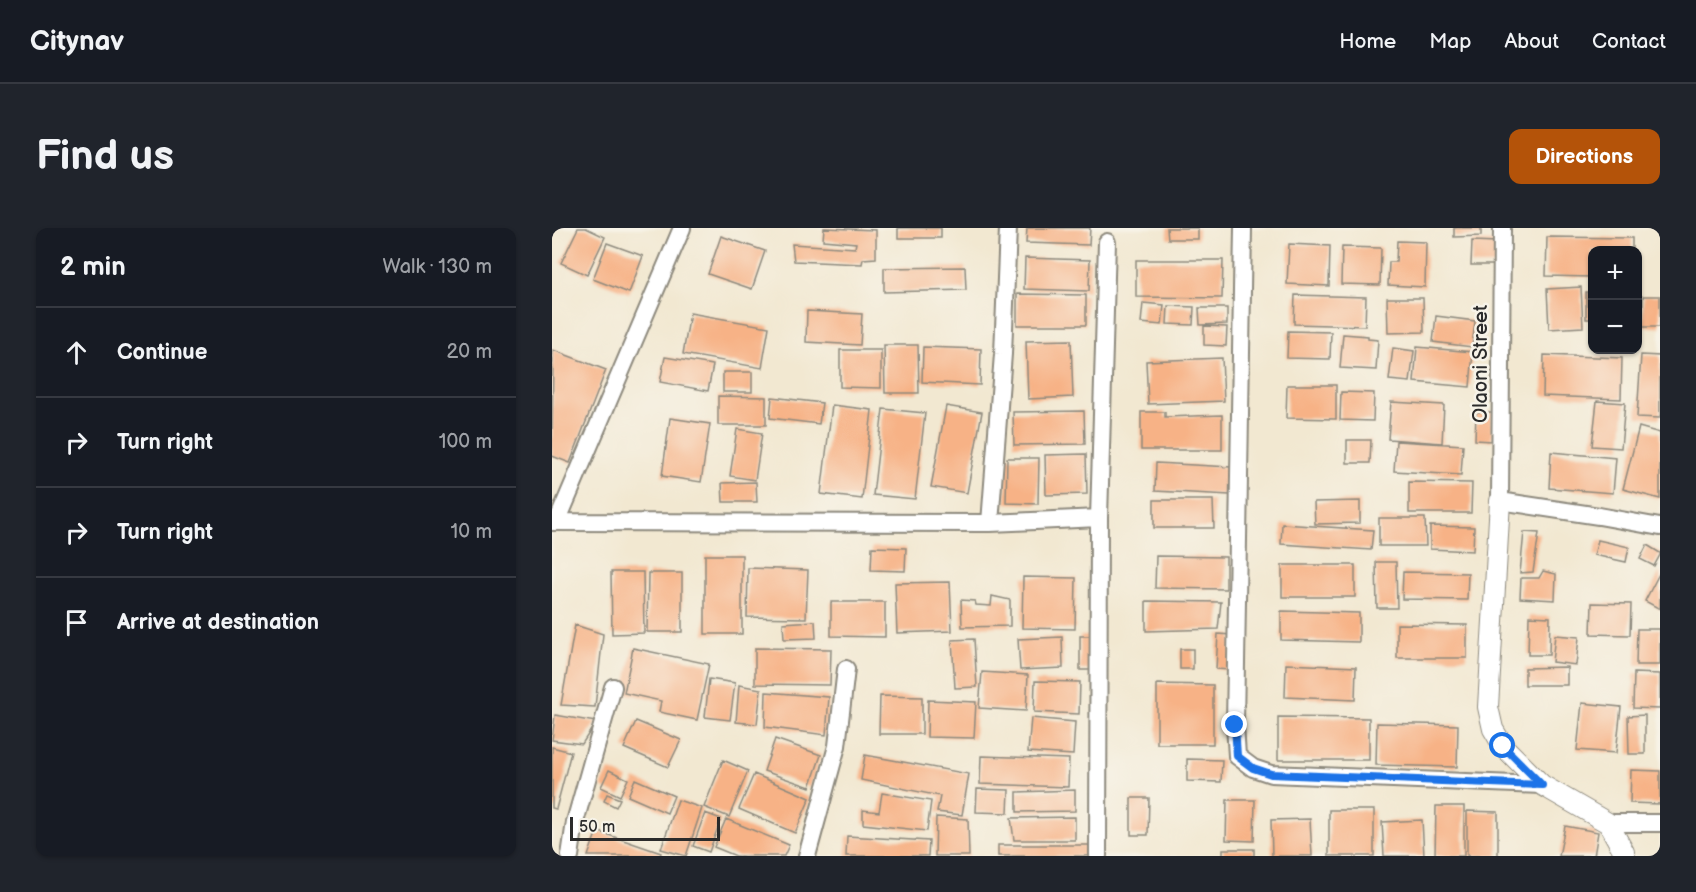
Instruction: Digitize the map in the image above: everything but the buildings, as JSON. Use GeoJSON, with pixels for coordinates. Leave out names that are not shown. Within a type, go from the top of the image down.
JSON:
{"type":"FeatureCollection","features":[{"type":"Feature","properties":{"kind":"street"},"geometry":{"type":"LineString","coordinates":[[682,228],[554,522],[990,523],[1099,518]]}},
{"type":"Feature","properties":{"kind":"street"},"geometry":{"type":"LineString","coordinates":[[990,523],[1003,354],[1008,228]]}},
{"type":"Feature","properties":{"kind":"street"},"geometry":{"type":"LineString","coordinates":[[1243,228],[1235,725],[1237,756],[1253,768],[1271,774],[1542,785]]}},
{"type":"Feature","properties":{"kind":"street","name":"Olaoni Street"},"geometry":{"type":"LineString","coordinates":[[1500,501],[1502,228]]}},
{"type":"Feature","properties":{"kind":"street"},"geometry":{"type":"LineString","coordinates":[[1098,856],[1099,518],[1107,242]]}},
{"type":"Feature","properties":{"kind":"street"},"geometry":{"type":"LineString","coordinates":[[1660,527],[1500,501],[1488,707],[1492,729],[1503,746],[1542,785],[1608,823],[1660,823]]}},
{"type":"Feature","properties":{"kind":"street"},"geometry":{"type":"LineString","coordinates":[[807,856],[837,746],[846,669]]}},
{"type":"Feature","properties":{"kind":"street"},"geometry":{"type":"LineString","coordinates":[[570,856],[575,822],[613,687]]}},
{"type":"Feature","properties":{"kind":"street"},"geometry":{"type":"LineString","coordinates":[[1608,823],[1624,856]]}},
{"type":"Feature","properties":{"kind":"route"},"geometry":{"type":"LineString","coordinates":[[1235,725],[1237,756],[1253,768],[1271,774],[1542,785],[1503,746]]}}]}
